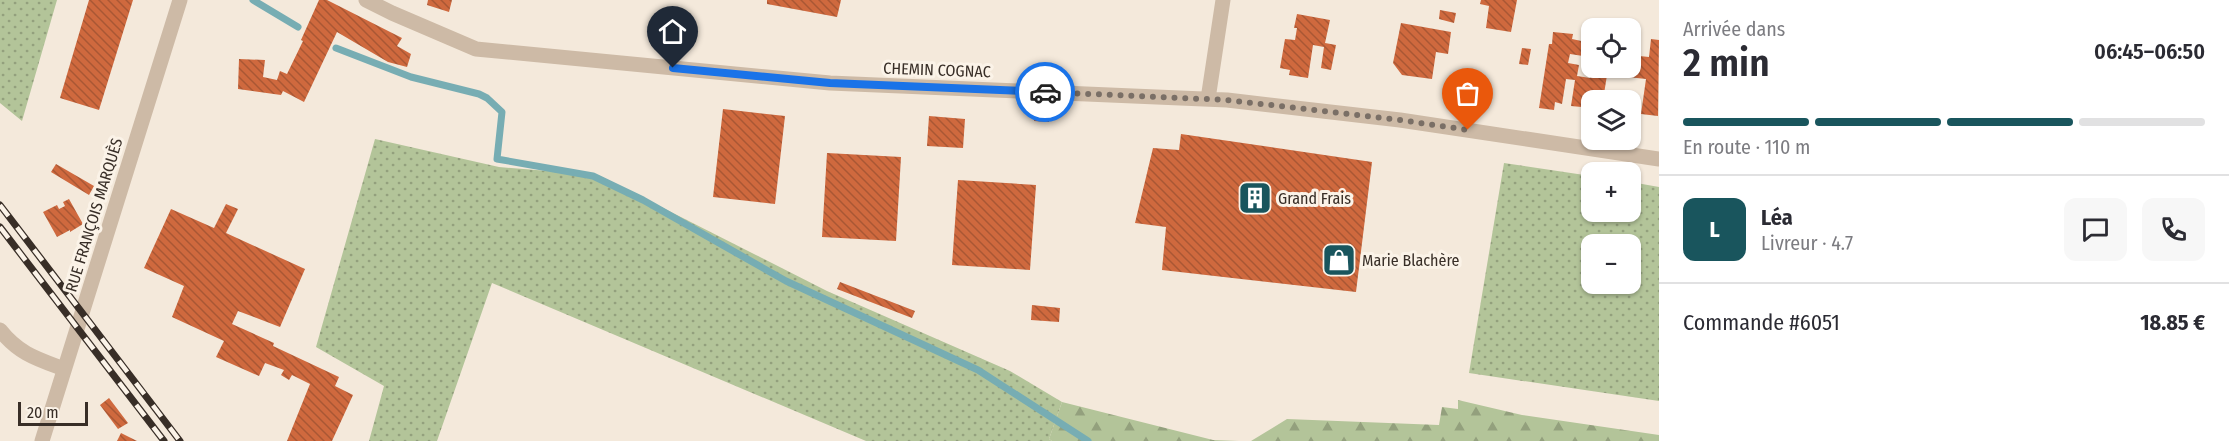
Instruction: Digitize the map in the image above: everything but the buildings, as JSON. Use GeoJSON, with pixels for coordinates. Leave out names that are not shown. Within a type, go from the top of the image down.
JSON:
{"type":"FeatureCollection","features":[{"type":"Feature","properties":{"kind":"street","name":"RUE FRANÇOIS MARQUÈS"},"geometry":{"type":"LineString","coordinates":[[42,441],[180,0]]}},
{"type":"Feature","properties":{"kind":"street","name":"CHEMIN COGNAC"},"geometry":{"type":"LineString","coordinates":[[366,0],[392,14],[476,49],[830,83],[1208,99],[1400,120],[1659,159]]}},
{"type":"Feature","properties":{"kind":"street"},"geometry":{"type":"LineString","coordinates":[[1208,99],[1223,0]]}},
{"type":"Feature","properties":{"kind":"street"},"geometry":{"type":"LineString","coordinates":[[0,330],[9,341],[28,356],[64,369]]}},
{"type":"Feature","properties":{"kind":"green space"},"geometry":{"type":"Polygon","coordinates":[[[0,0],[57,0],[22,121],[0,103],[0,0]]]}},
{"type":"Feature","properties":{"kind":"green space"},"geometry":{"type":"Polygon","coordinates":[[[375,139],[499,167],[598,175],[827,291],[1010,371],[1062,402],[1049,439],[1052,441],[866,441],[492,283],[437,441],[369,441],[384,386],[316,347],[375,139]]]}},
{"type":"Feature","properties":{"kind":"green space"},"geometry":{"type":"Polygon","coordinates":[[[1504,163],[1581,175],[1581,222],[1641,222],[1641,184],[1659,187],[1659,401],[1469,373],[1504,163]]]}},
{"type":"Feature","properties":{"kind":"green space"},"geometry":{"type":"Polygon","coordinates":[[[1458,400],[1522,415],[1659,435],[1659,441],[1251,441],[1287,419],[1439,425],[1442,407],[1458,409],[1458,400]]]}},
{"type":"Feature","properties":{"kind":"green space"},"geometry":{"type":"Polygon","coordinates":[[[1062,402],[1213,440],[1239,441],[1052,441],[1049,439],[1062,402]]]}},
{"type":"Feature","properties":{"kind":"waterway"},"geometry":{"type":"LineString","coordinates":[[253,0],[298,27]]}},
{"type":"Feature","properties":{"kind":"waterway"},"geometry":{"type":"LineString","coordinates":[[336,48],[411,77],[487,98],[502,112],[497,159],[593,176],[643,200],[786,281],[978,370],[1088,441]]}},
{"type":"Feature","properties":{"kind":"railway"},"geometry":{"type":"LineString","coordinates":[[0,205],[180,441]]}},
{"type":"Feature","properties":{"kind":"railway"},"geometry":{"type":"LineString","coordinates":[[0,227],[164,441]]}},
{"type":"Feature","properties":{"kind":"way so far"},"geometry":{"type":"LineString","coordinates":[[1045,92],[1227,100],[1468,130]]}},
{"type":"Feature","properties":{"kind":"place","name":"Grand Frais"},"geometry":{"type":"Point","coordinates":[1255,198]}},
{"type":"Feature","properties":{"kind":"place","name":"Marie Blachère"},"geometry":{"type":"Point","coordinates":[1339,260]}},
{"type":"Feature","properties":{"kind":"route"},"geometry":{"type":"LineString","coordinates":[[673,68],[830,83],[1045,92]]}}]}
